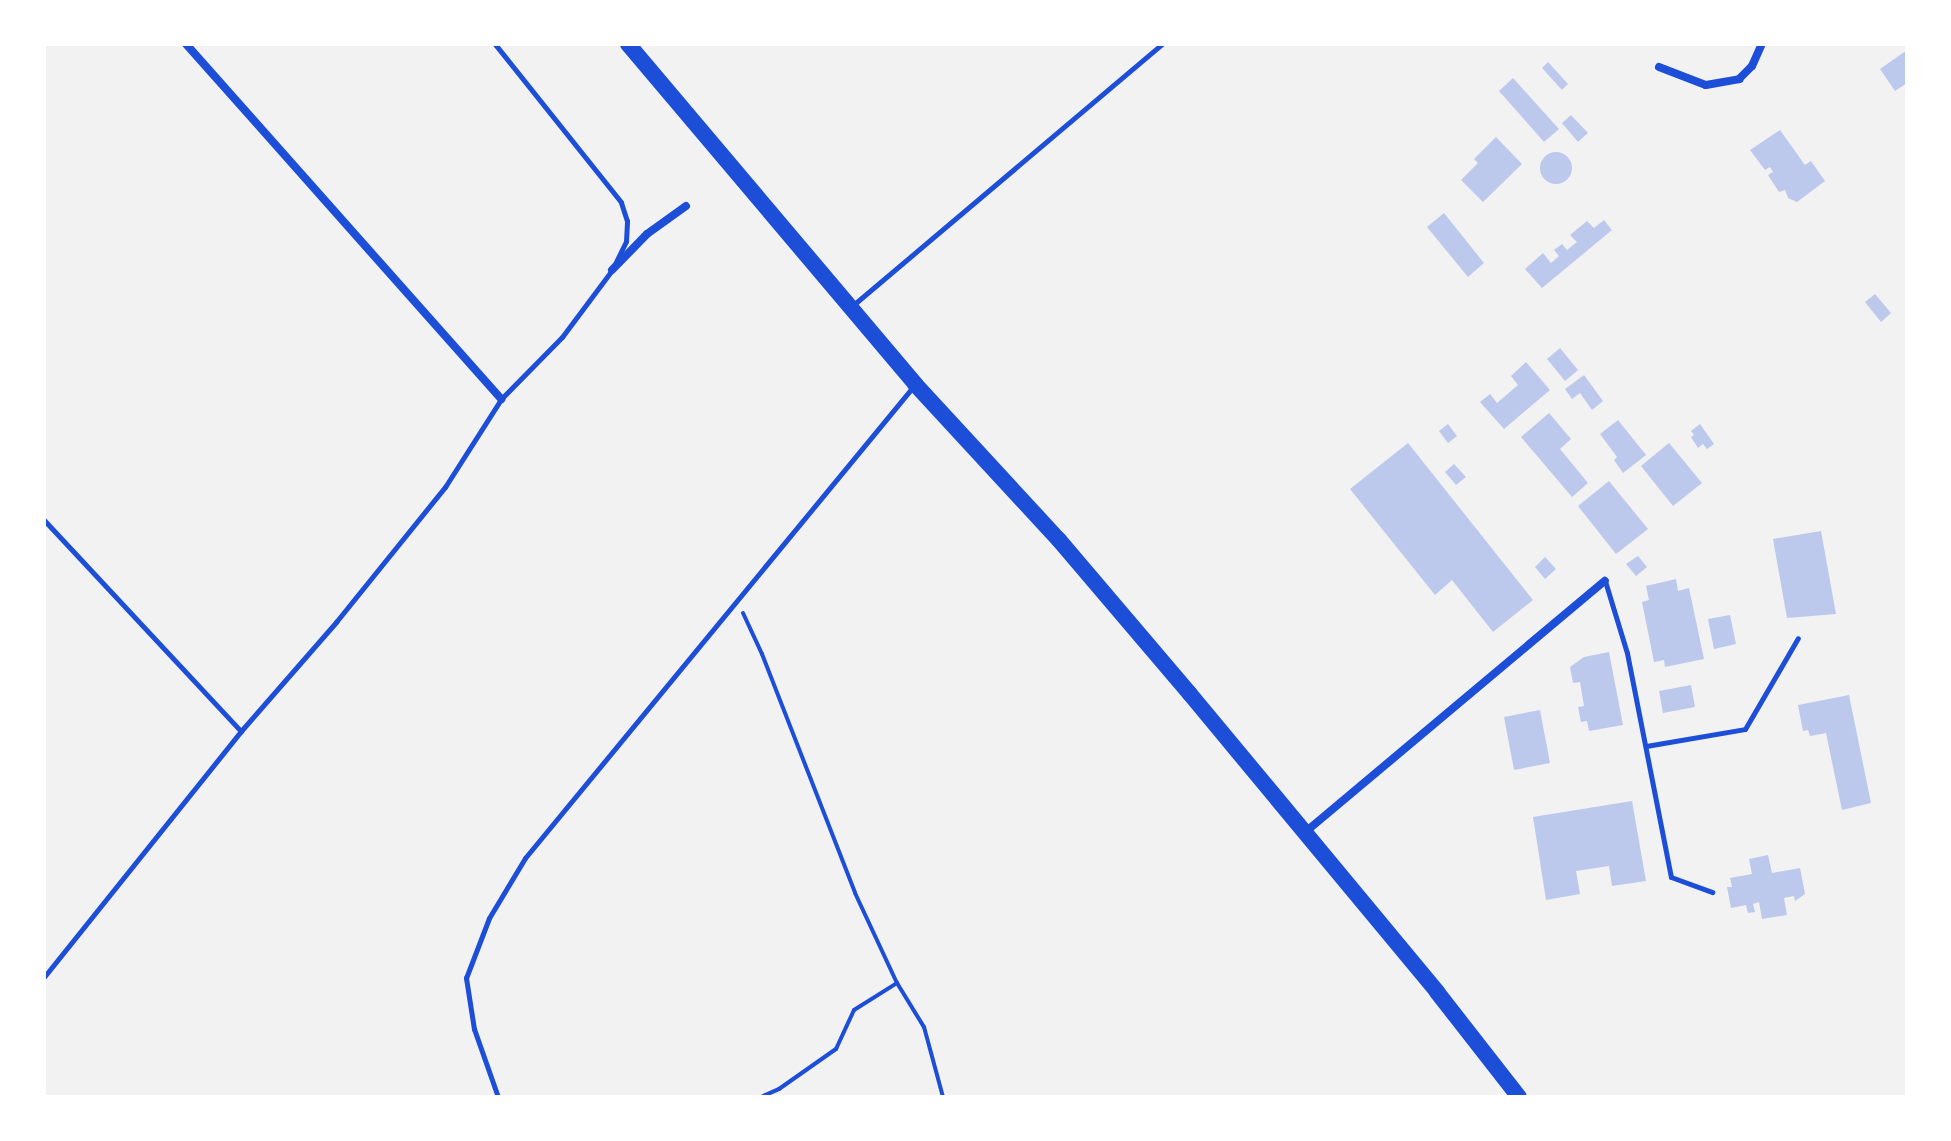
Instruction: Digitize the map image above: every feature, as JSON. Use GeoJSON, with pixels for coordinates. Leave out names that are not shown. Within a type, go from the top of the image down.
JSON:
{"type":"FeatureCollection","features":[{"type":"Feature","properties":{"kind":"main road"},"geometry":{"type":"LineString","coordinates":[[628,44],[915,384],[1069,551],[1437,992],[1519,1097]]}},
{"type":"Feature","properties":{"kind":"street"},"geometry":{"type":"LineString","coordinates":[[186,44],[501,399]]}},
{"type":"Feature","properties":{"kind":"street"},"geometry":{"type":"LineString","coordinates":[[1659,67],[1706,85],[1739,79],[1752,66],[1762,44]]}},
{"type":"Feature","properties":{"kind":"street"},"geometry":{"type":"LineString","coordinates":[[612,270],[647,234],[686,206]]}},
{"type":"Feature","properties":{"kind":"street"},"geometry":{"type":"LineString","coordinates":[[1303,834],[1605,581]]}},
{"type":"Feature","properties":{"kind":"lane"},"geometry":{"type":"LineString","coordinates":[[44,977],[241,731],[336,622],[445,487],[501,399],[562,337],[612,270],[626,241],[627,221],[621,202],[495,44]]}},
{"type":"Feature","properties":{"kind":"lane"},"geometry":{"type":"LineString","coordinates":[[851,307],[1162,44]]}},
{"type":"Feature","properties":{"kind":"lane"},"geometry":{"type":"LineString","coordinates":[[498,1097],[474,1029],[466,978],[489,918],[525,858],[915,384]]}},
{"type":"Feature","properties":{"kind":"lane"},"geometry":{"type":"LineString","coordinates":[[44,520],[241,731]]}},
{"type":"Feature","properties":{"kind":"lane"},"geometry":{"type":"LineString","coordinates":[[1605,581],[1627,653],[1671,877],[1712,892]]}},
{"type":"Feature","properties":{"kind":"lane"},"geometry":{"type":"LineString","coordinates":[[1646,746],[1745,729],[1798,638]]}},
{"type":"Feature","properties":{"kind":"path"},"geometry":{"type":"LineString","coordinates":[[737,601],[762,654],[855,893],[897,983],[924,1027],[943,1097]]}},
{"type":"Feature","properties":{"kind":"path"},"geometry":{"type":"LineString","coordinates":[[761,1097],[779,1089],[836,1049],[854,1010],[897,983]]}},
{"type":"Feature","properties":{"kind":"building"},"geometry":{"type":"Polygon","coordinates":[[[1907,50],[1907,83],[1895,91],[1880,69],[1907,50]]]}},
{"type":"Feature","properties":{"kind":"building"},"geometry":{"type":"Polygon","coordinates":[[[1548,62],[1568,84],[1562,90],[1542,68],[1548,62]]]}},
{"type":"Feature","properties":{"kind":"building"},"geometry":{"type":"Polygon","coordinates":[[[1513,78],[1559,129],[1544,142],[1499,91],[1513,78]]]}},
{"type":"Feature","properties":{"kind":"building"},"geometry":{"type":"Polygon","coordinates":[[[1571,115],[1588,133],[1578,142],[1562,123],[1571,115]]]}},
{"type":"Feature","properties":{"kind":"building"},"geometry":{"type":"Polygon","coordinates":[[[1780,130],[1805,165],[1811,161],[1825,181],[1797,202],[1788,198],[1785,190],[1779,192],[1768,175],[1773,172],[1770,167],[1765,170],[1750,150],[1780,130]]]}},
{"type":"Feature","properties":{"kind":"building"},"geometry":{"type":"Polygon","coordinates":[[[1496,137],[1522,164],[1483,202],[1461,180],[1478,163],[1474,159],[1496,137]]]}},
{"type":"Feature","properties":{"kind":"building"},"geometry":{"type":"Polygon","coordinates":[[[1556,152],[1567,157],[1572,168],[1567,179],[1556,184],[1545,179],[1540,168],[1545,157],[1556,152]]]}},
{"type":"Feature","properties":{"kind":"building"},"geometry":{"type":"Polygon","coordinates":[[[1444,213],[1484,263],[1468,277],[1427,227],[1444,213]]]}},
{"type":"Feature","properties":{"kind":"building"},"geometry":{"type":"Polygon","coordinates":[[[1604,220],[1612,230],[1542,288],[1525,269],[1543,253],[1551,263],[1559,256],[1554,250],[1562,244],[1567,250],[1577,242],[1570,235],[1587,221],[1594,228],[1604,220]]]}},
{"type":"Feature","properties":{"kind":"building"},"geometry":{"type":"Polygon","coordinates":[[[1875,294],[1891,313],[1881,322],[1865,302],[1875,294]]]}},
{"type":"Feature","properties":{"kind":"building"},"geometry":{"type":"Polygon","coordinates":[[[1560,348],[1578,370],[1565,381],[1547,359],[1560,348]]]}},
{"type":"Feature","properties":{"kind":"building"},"geometry":{"type":"Polygon","coordinates":[[[1526,362],[1550,390],[1504,429],[1480,402],[1490,394],[1497,403],[1518,385],[1511,376],[1526,362]]]}},
{"type":"Feature","properties":{"kind":"building"},"geometry":{"type":"Polygon","coordinates":[[[1584,375],[1603,401],[1592,410],[1580,393],[1572,399],[1565,389],[1584,375]]]}},
{"type":"Feature","properties":{"kind":"building"},"geometry":{"type":"Polygon","coordinates":[[[1549,413],[1571,439],[1560,449],[1588,483],[1572,497],[1521,437],[1549,413]]]}},
{"type":"Feature","properties":{"kind":"building"},"geometry":{"type":"Polygon","coordinates":[[[1618,420],[1646,455],[1623,473],[1614,460],[1617,457],[1600,434],[1618,420]]]}},
{"type":"Feature","properties":{"kind":"building"},"geometry":{"type":"Polygon","coordinates":[[[1448,424],[1457,436],[1448,443],[1439,431],[1448,424]]]}},
{"type":"Feature","properties":{"kind":"building"},"geometry":{"type":"Polygon","coordinates":[[[1700,424],[1714,444],[1707,449],[1703,444],[1698,448],[1691,437],[1694,435],[1691,431],[1700,424]]]}},
{"type":"Feature","properties":{"kind":"building"},"geometry":{"type":"Polygon","coordinates":[[[1408,443],[1533,600],[1493,632],[1452,580],[1435,595],[1350,489],[1408,443]]]}},
{"type":"Feature","properties":{"kind":"building"},"geometry":{"type":"Polygon","coordinates":[[[1669,443],[1702,483],[1673,506],[1641,466],[1669,443]]]}},
{"type":"Feature","properties":{"kind":"building"},"geometry":{"type":"Polygon","coordinates":[[[1454,464],[1466,477],[1456,485],[1445,472],[1454,464]]]}},
{"type":"Feature","properties":{"kind":"building"},"geometry":{"type":"Polygon","coordinates":[[[1609,481],[1648,529],[1616,554],[1578,506],[1609,481]]]}},
{"type":"Feature","properties":{"kind":"building"},"geometry":{"type":"Polygon","coordinates":[[[1821,531],[1836,614],[1787,618],[1773,539],[1821,531]]]}},
{"type":"Feature","properties":{"kind":"building"},"geometry":{"type":"Polygon","coordinates":[[[1638,556],[1647,567],[1636,576],[1626,564],[1638,556]]]}},
{"type":"Feature","properties":{"kind":"building"},"geometry":{"type":"Polygon","coordinates":[[[1545,557],[1556,569],[1545,579],[1535,567],[1545,557]]]}},
{"type":"Feature","properties":{"kind":"building"},"geometry":{"type":"Polygon","coordinates":[[[1676,579],[1678,591],[1689,588],[1704,659],[1665,667],[1664,660],[1654,662],[1642,602],[1649,600],[1646,586],[1676,579]]]}},
{"type":"Feature","properties":{"kind":"building"},"geometry":{"type":"Polygon","coordinates":[[[1730,615],[1736,644],[1714,649],[1708,619],[1730,615]]]}},
{"type":"Feature","properties":{"kind":"building"},"geometry":{"type":"Polygon","coordinates":[[[1609,652],[1623,725],[1589,731],[1587,721],[1581,722],[1578,707],[1584,706],[1580,682],[1573,683],[1570,667],[1584,657],[1609,652]]]}},
{"type":"Feature","properties":{"kind":"building"},"geometry":{"type":"Polygon","coordinates":[[[1691,685],[1695,707],[1663,713],[1659,691],[1691,685]]]}},
{"type":"Feature","properties":{"kind":"building"},"geometry":{"type":"Polygon","coordinates":[[[1849,695],[1871,803],[1842,810],[1826,733],[1810,736],[1808,730],[1803,731],[1798,705],[1849,695]]]}},
{"type":"Feature","properties":{"kind":"building"},"geometry":{"type":"Polygon","coordinates":[[[1540,710],[1550,763],[1514,770],[1504,717],[1540,710]]]}},
{"type":"Feature","properties":{"kind":"building"},"geometry":{"type":"Polygon","coordinates":[[[1632,801],[1646,881],[1612,886],[1609,866],[1576,871],[1580,894],[1546,900],[1533,817],[1632,801]]]}},
{"type":"Feature","properties":{"kind":"building"},"geometry":{"type":"Polygon","coordinates":[[[1768,855],[1772,873],[1800,868],[1805,894],[1795,901],[1794,896],[1784,898],[1787,915],[1762,919],[1759,902],[1753,904],[1755,912],[1748,913],[1746,905],[1731,908],[1727,887],[1732,887],[1730,878],[1752,874],[1749,859],[1768,855]]]}}]}
